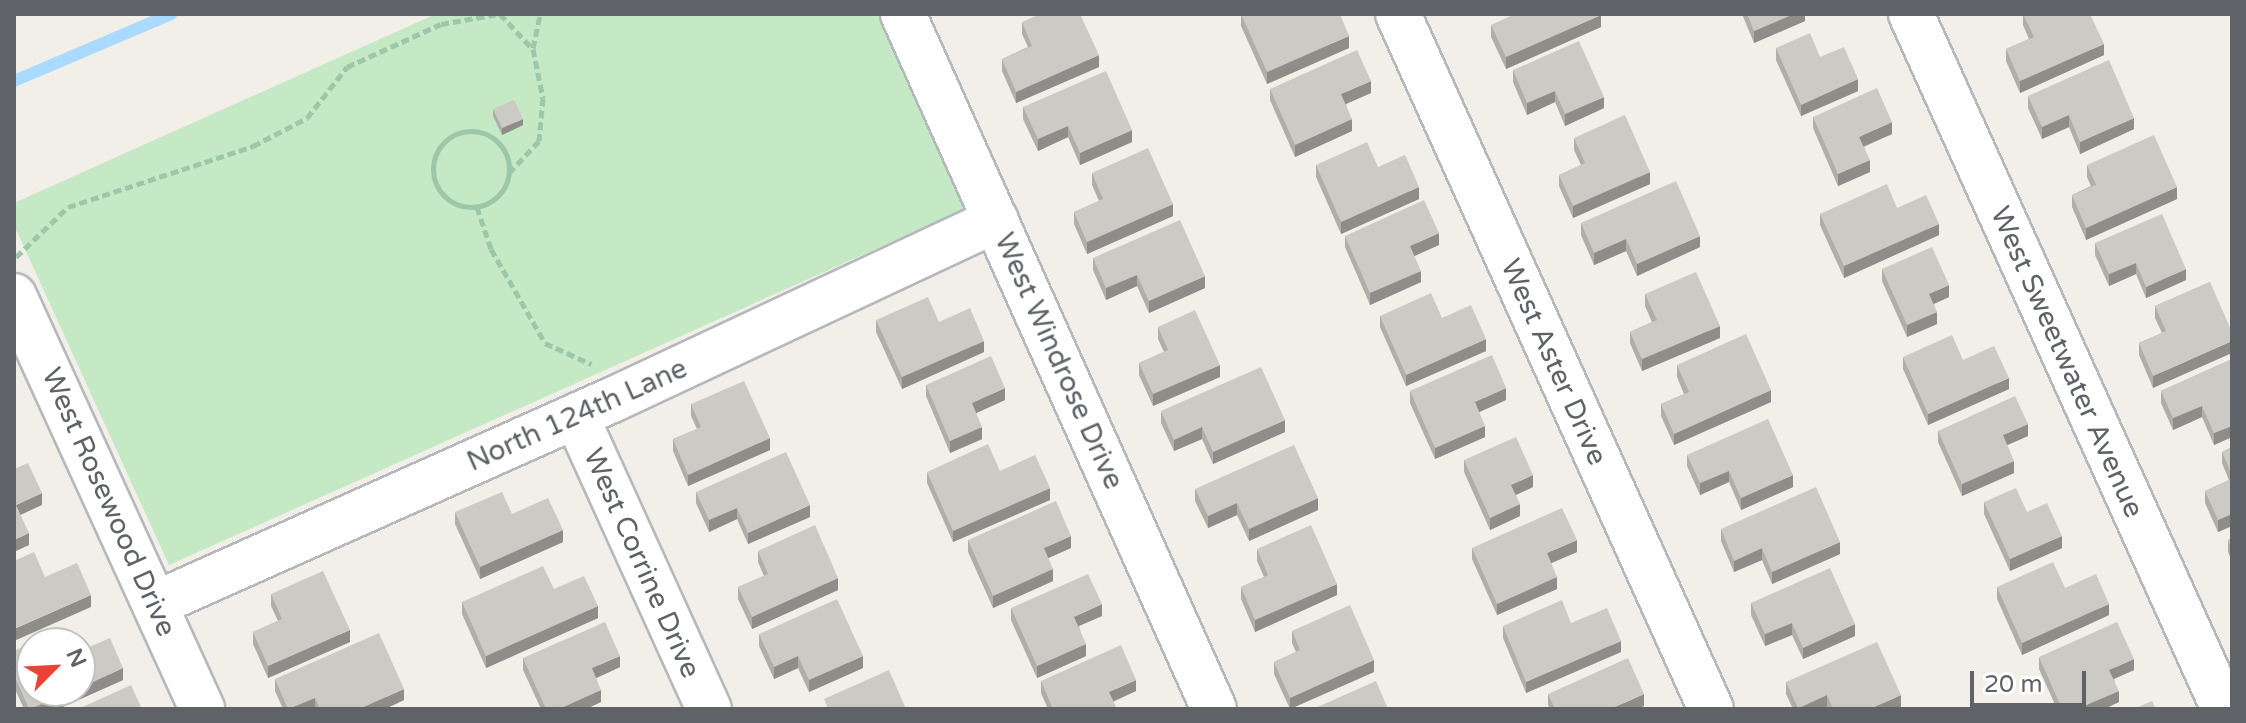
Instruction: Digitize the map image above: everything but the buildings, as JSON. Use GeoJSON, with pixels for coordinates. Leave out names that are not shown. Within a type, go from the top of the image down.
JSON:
{"type":"FeatureCollection","features":[{"type":"Feature","properties":{"kind":"street","name":"West Windrose Drive"},"geometry":{"type":"LineString","coordinates":[[903,14],[1214,709]]}},
{"type":"Feature","properties":{"kind":"street","name":"West Aster Drive"},"geometry":{"type":"LineString","coordinates":[[1398,14],[1711,709]]}},
{"type":"Feature","properties":{"kind":"street","name":"West Sweetwater Avenue"},"geometry":{"type":"LineString","coordinates":[[1911,14],[2224,709]]}},
{"type":"Feature","properties":{"kind":"street","name":"North 124th Lane"},"geometry":{"type":"LineString","coordinates":[[155,604],[594,408],[996,220]]}},
{"type":"Feature","properties":{"kind":"street","name":"West Rosewood Drive"},"geometry":{"type":"LineString","coordinates":[[14,296],[202,709]]}},
{"type":"Feature","properties":{"kind":"street","name":"West Corrine Drive"},"geometry":{"type":"LineString","coordinates":[[594,408],[709,709]]}},
{"type":"Feature","properties":{"kind":"path"},"geometry":{"type":"LineString","coordinates":[[14,258],[68,207],[253,146],[307,118],[347,67],[441,24],[499,14],[533,49]]}},
{"type":"Feature","properties":{"kind":"path"},"geometry":{"type":"LineString","coordinates":[[508,174],[504,150],[485,134],[472,131],[448,138],[434,160],[436,185],[453,203],[477,207],[499,195],[508,174],[539,141],[544,122],[533,49],[540,14]]}},
{"type":"Feature","properties":{"kind":"path"},"geometry":{"type":"LineString","coordinates":[[477,207],[491,249],[545,343],[595,366],[594,408]]}},
{"type":"Feature","properties":{"kind":"green space"},"geometry":{"type":"Polygon","coordinates":[[[436,14],[877,14],[965,209],[169,565],[14,225],[14,203],[436,14]]]}},
{"type":"Feature","properties":{"kind":"waterway"},"geometry":{"type":"LineString","coordinates":[[14,81],[171,14]]}}]}
